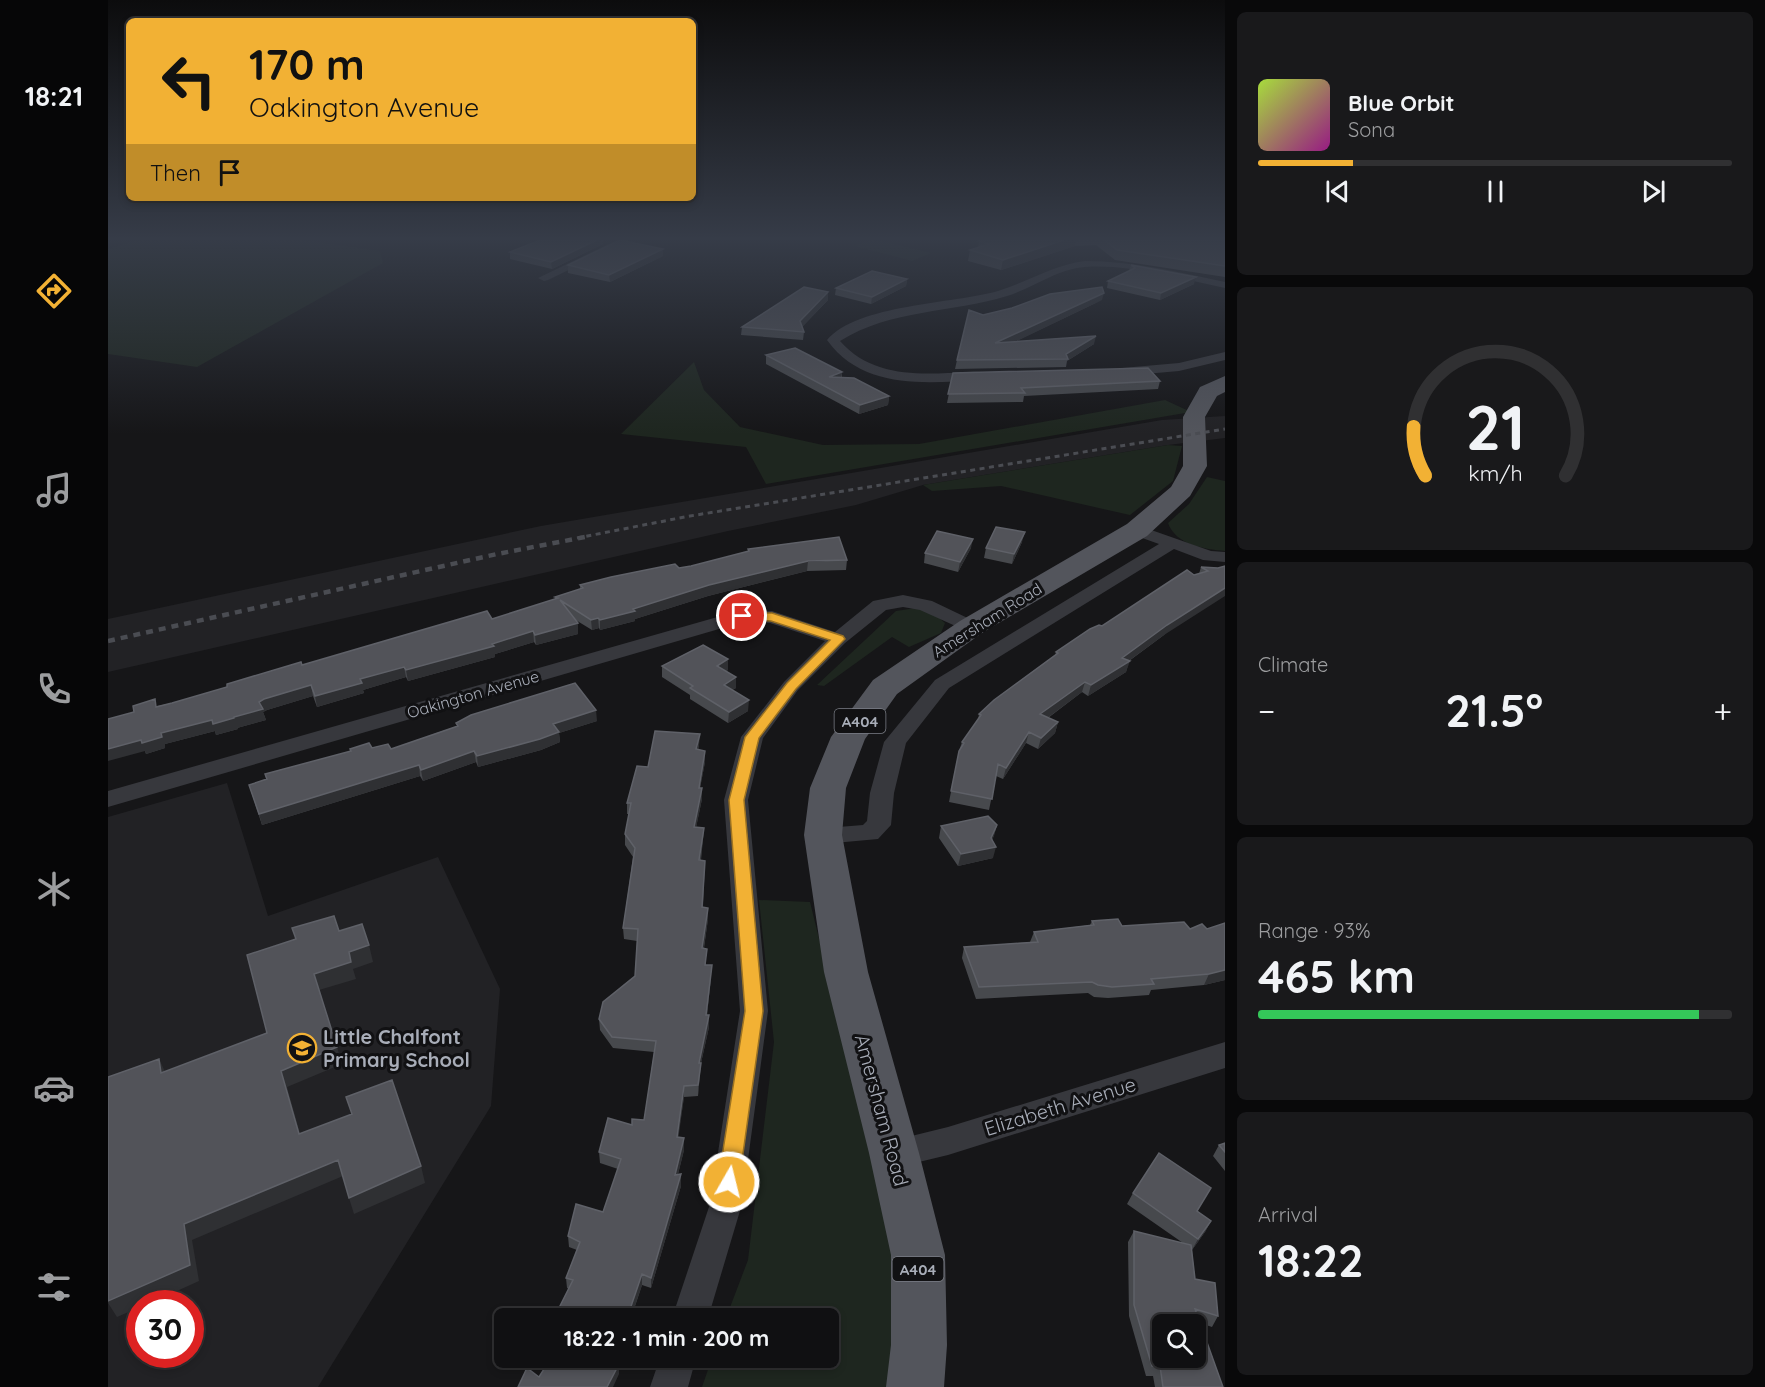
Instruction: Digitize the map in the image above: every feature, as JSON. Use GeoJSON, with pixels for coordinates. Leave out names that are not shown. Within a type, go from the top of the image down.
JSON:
{"type":"FeatureCollection","features":[{"type":"Feature","properties":{"kind":"main road","name":"Amersham Road"},"geometry":{"type":"LineString","coordinates":[[915,1387],[919,1345],[918,1255],[894,1153],[846,972],[823,835],[828,788],[848,737],[885,687],[971,627],[1137,530],[1181,491],[1195,466],[1194,417],[1208,392],[1225,383]]}},
{"type":"Feature","properties":{"kind":"street"},"geometry":{"type":"LineString","coordinates":[[948,305],[881,318],[847,329],[833,339],[842,354],[864,367],[896,376],[996,376]]}},
{"type":"Feature","properties":{"kind":"street"},"geometry":{"type":"LineString","coordinates":[[1109,372],[1179,367],[1225,356]]}},
{"type":"Feature","properties":{"kind":"street"},"geometry":{"type":"LineString","coordinates":[[1137,530],[1170,544],[1209,556],[1225,557]]}},
{"type":"Feature","properties":{"kind":"street","name":"Amersham Road"},"geometry":{"type":"LineString","coordinates":[[823,835],[869,833],[879,825],[882,793],[895,742],[942,684],[1170,544]]}},
{"type":"Feature","properties":{"kind":"street"},"geometry":{"type":"LineString","coordinates":[[693,1308],[726,1204],[754,1011],[736,800],[752,737],[791,686],[838,639],[880,605],[903,601],[925,605],[971,627]]}},
{"type":"Feature","properties":{"kind":"street","name":"Oakington Avenue"},"geometry":{"type":"LineString","coordinates":[[108,799],[742,616],[772,617],[838,639]]}},
{"type":"Feature","properties":{"kind":"street","name":"Elizabeth Avenue"},"geometry":{"type":"LineString","coordinates":[[894,1153],[948,1141],[1225,1055]]}},
{"type":"Feature","properties":{"kind":"street"},"geometry":{"type":"LineString","coordinates":[[669,1387],[675,1368]]}},
{"type":"Feature","properties":{"kind":"shaded area"},"geometry":{"type":"Polygon","coordinates":[[[108,305],[308,305],[197,367],[108,354],[108,305]]]}},
{"type":"Feature","properties":{"kind":"shaded area"},"geometry":{"type":"Polygon","coordinates":[[[694,362],[704,390],[740,427],[823,445],[919,444],[1165,400],[1191,412],[766,484],[746,447],[621,434],[694,362]]]}},
{"type":"Feature","properties":{"kind":"shaded area"},"geometry":{"type":"Polygon","coordinates":[[[1225,416],[1225,438],[1168,445],[923,485],[856,505],[728,531],[108,672],[108,619],[541,526],[1162,420],[1225,416]]]}},
{"type":"Feature","properties":{"kind":"shaded area"},"geometry":{"type":"Polygon","coordinates":[[[1168,445],[1182,446],[1173,481],[1130,515],[1001,486],[932,491],[923,485],[1168,445]]]}},
{"type":"Feature","properties":{"kind":"shaded area"},"geometry":{"type":"Polygon","coordinates":[[[1207,477],[1225,481],[1225,551],[1208,549],[1184,541],[1177,536],[1168,523],[1189,504],[1207,477]]]}},
{"type":"Feature","properties":{"kind":"shaded area"},"geometry":{"type":"Polygon","coordinates":[[[916,608],[931,611],[945,623],[941,633],[909,647],[892,637],[824,686],[817,685],[896,611],[916,608]]]}},
{"type":"Feature","properties":{"kind":"shaded area","name":"Little Chalfont Primary School"},"geometry":{"type":"Polygon","coordinates":[[[227,783],[268,916],[438,857],[500,989],[491,1106],[318,1387],[108,1387],[108,817],[227,783]]]}},
{"type":"Feature","properties":{"kind":"shaded area"},"geometry":{"type":"Polygon","coordinates":[[[759,900],[810,902],[849,1060],[893,1204],[898,1306],[889,1387],[702,1387],[709,1368],[839,1368],[839,1308],[730,1308],[748,1260],[774,1042],[759,900]]]}},
{"type":"Feature","properties":{"kind":"building"},"geometry":{"type":"Polygon","coordinates":[[[777,305],[816,305],[800,321],[804,332],[742,327],[777,305]]]}},
{"type":"Feature","properties":{"kind":"building"},"geometry":{"type":"Polygon","coordinates":[[[1021,305],[1078,305],[995,343],[1096,336],[1066,354],[1068,359],[957,360],[969,310],[983,315],[1021,305]]]}},
{"type":"Feature","properties":{"kind":"building"},"geometry":{"type":"Polygon","coordinates":[[[795,348],[842,372],[829,377],[854,378],[889,396],[860,405],[766,355],[795,348]]]}},
{"type":"Feature","properties":{"kind":"building"},"geometry":{"type":"Polygon","coordinates":[[[1148,368],[1160,381],[1021,388],[1025,393],[948,394],[953,373],[1148,368]]]}},
{"type":"Feature","properties":{"kind":"building"},"geometry":{"type":"Polygon","coordinates":[[[996,527],[1025,532],[1014,554],[986,548],[996,527]]]}},
{"type":"Feature","properties":{"kind":"building"},"geometry":{"type":"Polygon","coordinates":[[[937,531],[973,539],[960,562],[925,553],[937,531]]]}},
{"type":"Feature","properties":{"kind":"building"},"geometry":{"type":"Polygon","coordinates":[[[839,537],[847,560],[808,561],[709,585],[633,609],[635,611],[600,620],[598,618],[591,620],[560,600],[578,623],[535,635],[533,631],[492,644],[494,646],[406,670],[404,667],[360,679],[362,683],[315,696],[311,685],[264,699],[259,702],[263,709],[213,724],[212,720],[161,733],[162,737],[142,743],[141,740],[108,749],[108,719],[134,712],[133,706],[155,699],[156,707],[172,703],[301,662],[302,665],[487,611],[492,619],[583,588],[580,585],[611,577],[675,564],[679,568],[691,566],[749,551],[748,549],[839,537]]]}},
{"type":"Feature","properties":{"kind":"building"},"geometry":{"type":"Polygon","coordinates":[[[1225,566],[1225,588],[1167,625],[1122,658],[1130,661],[1091,685],[1085,682],[1040,714],[1058,722],[1041,738],[1029,732],[1006,768],[998,764],[992,799],[951,791],[959,751],[964,743],[962,742],[981,715],[979,714],[994,700],[1090,629],[1102,626],[1187,570],[1194,575],[1208,571],[1201,567],[1225,566]]]}},
{"type":"Feature","properties":{"kind":"building"},"geometry":{"type":"Polygon","coordinates":[[[703,645],[728,659],[717,666],[736,677],[724,685],[749,700],[729,712],[690,688],[693,686],[662,666],[703,645]]]}},
{"type":"Feature","properties":{"kind":"building"},"geometry":{"type":"Polygon","coordinates":[[[575,683],[596,710],[553,724],[559,732],[477,756],[474,751],[421,770],[419,765],[259,814],[249,785],[267,779],[265,774],[351,751],[350,749],[369,743],[372,748],[388,744],[391,749],[458,726],[456,723],[471,715],[575,683]]]}},
{"type":"Feature","properties":{"kind":"building"},"geometry":{"type":"Polygon","coordinates":[[[655,731],[700,734],[696,749],[705,751],[699,788],[702,788],[694,827],[704,828],[699,860],[705,861],[702,907],[708,908],[702,948],[707,949],[705,965],[712,965],[706,1015],[709,1015],[699,1063],[701,1063],[698,1085],[684,1086],[677,1137],[684,1138],[675,1175],[681,1174],[651,1278],[642,1274],[630,1308],[559,1308],[573,1280],[566,1278],[580,1242],[568,1236],[576,1204],[603,1212],[621,1159],[599,1152],[608,1118],[632,1125],[632,1119],[644,1120],[656,1041],[612,1037],[599,1019],[603,1002],[635,976],[638,929],[623,928],[635,848],[625,834],[631,803],[627,803],[637,766],[648,767],[655,731]]]}},
{"type":"Feature","properties":{"kind":"building"},"geometry":{"type":"Polygon","coordinates":[[[988,816],[997,825],[991,838],[996,847],[961,854],[941,826],[988,816]]]}},
{"type":"Feature","properties":{"kind":"building","name":"Little Chalfont Primary School"},"geometry":{"type":"Polygon","coordinates":[[[334,916],[339,931],[362,924],[369,945],[349,952],[351,962],[314,974],[337,1047],[281,1071],[299,1134],[352,1114],[346,1097],[392,1080],[421,1166],[349,1198],[338,1160],[184,1224],[190,1265],[133,1290],[126,1290],[126,1293],[108,1301],[108,1077],[159,1059],[161,1073],[267,1033],[247,955],[296,939],[292,928],[334,916]]]}},
{"type":"Feature","properties":{"kind":"building"},"geometry":{"type":"Polygon","coordinates":[[[1118,919],[1122,926],[1184,922],[1190,929],[1202,924],[1207,929],[1225,923],[1225,970],[1209,974],[1151,979],[1154,984],[1112,987],[1092,982],[979,987],[964,947],[1038,942],[1034,932],[1094,925],[1092,921],[1118,919]]]}},
{"type":"Feature","properties":{"kind":"building"},"geometry":{"type":"Polygon","coordinates":[[[1225,1143],[1225,1152],[1219,1145],[1225,1143]]]}},
{"type":"Feature","properties":{"kind":"building"},"geometry":{"type":"Polygon","coordinates":[[[1159,1153],[1211,1188],[1197,1211],[1211,1221],[1198,1239],[1133,1193],[1159,1153]]]}},
{"type":"Feature","properties":{"kind":"building"},"geometry":{"type":"Polygon","coordinates":[[[1134,1231],[1191,1245],[1195,1279],[1215,1283],[1218,1316],[1195,1309],[1197,1314],[1152,1314],[1152,1366],[1134,1305],[1134,1231]]]}},
{"type":"Feature","properties":{"kind":"building"},"geometry":{"type":"Polygon","coordinates":[[[1206,1340],[1223,1387],[1163,1387],[1160,1368],[1206,1368],[1206,1340]]]}},
{"type":"Feature","properties":{"kind":"building"},"geometry":{"type":"Polygon","coordinates":[[[527,1368],[539,1377],[545,1368],[617,1368],[607,1387],[518,1387],[527,1368]]]}},
{"type":"Feature","properties":{"kind":"railway"},"geometry":{"type":"LineString","coordinates":[[577,538],[690,516],[1225,429]]}},
{"type":"Feature","properties":{"kind":"railway"},"geometry":{"type":"LineString","coordinates":[[108,641],[497,554],[585,537]]}},
{"type":"Feature","properties":{"kind":"place","name":"Little Chalfont Primary School"},"geometry":{"type":"Point","coordinates":[302,1048]}},
{"type":"Feature","properties":{"kind":"route"},"geometry":{"type":"LineString","coordinates":[[729,1182],[754,1011],[736,800],[752,737],[791,686],[838,639],[772,617],[742,616]]}}]}
